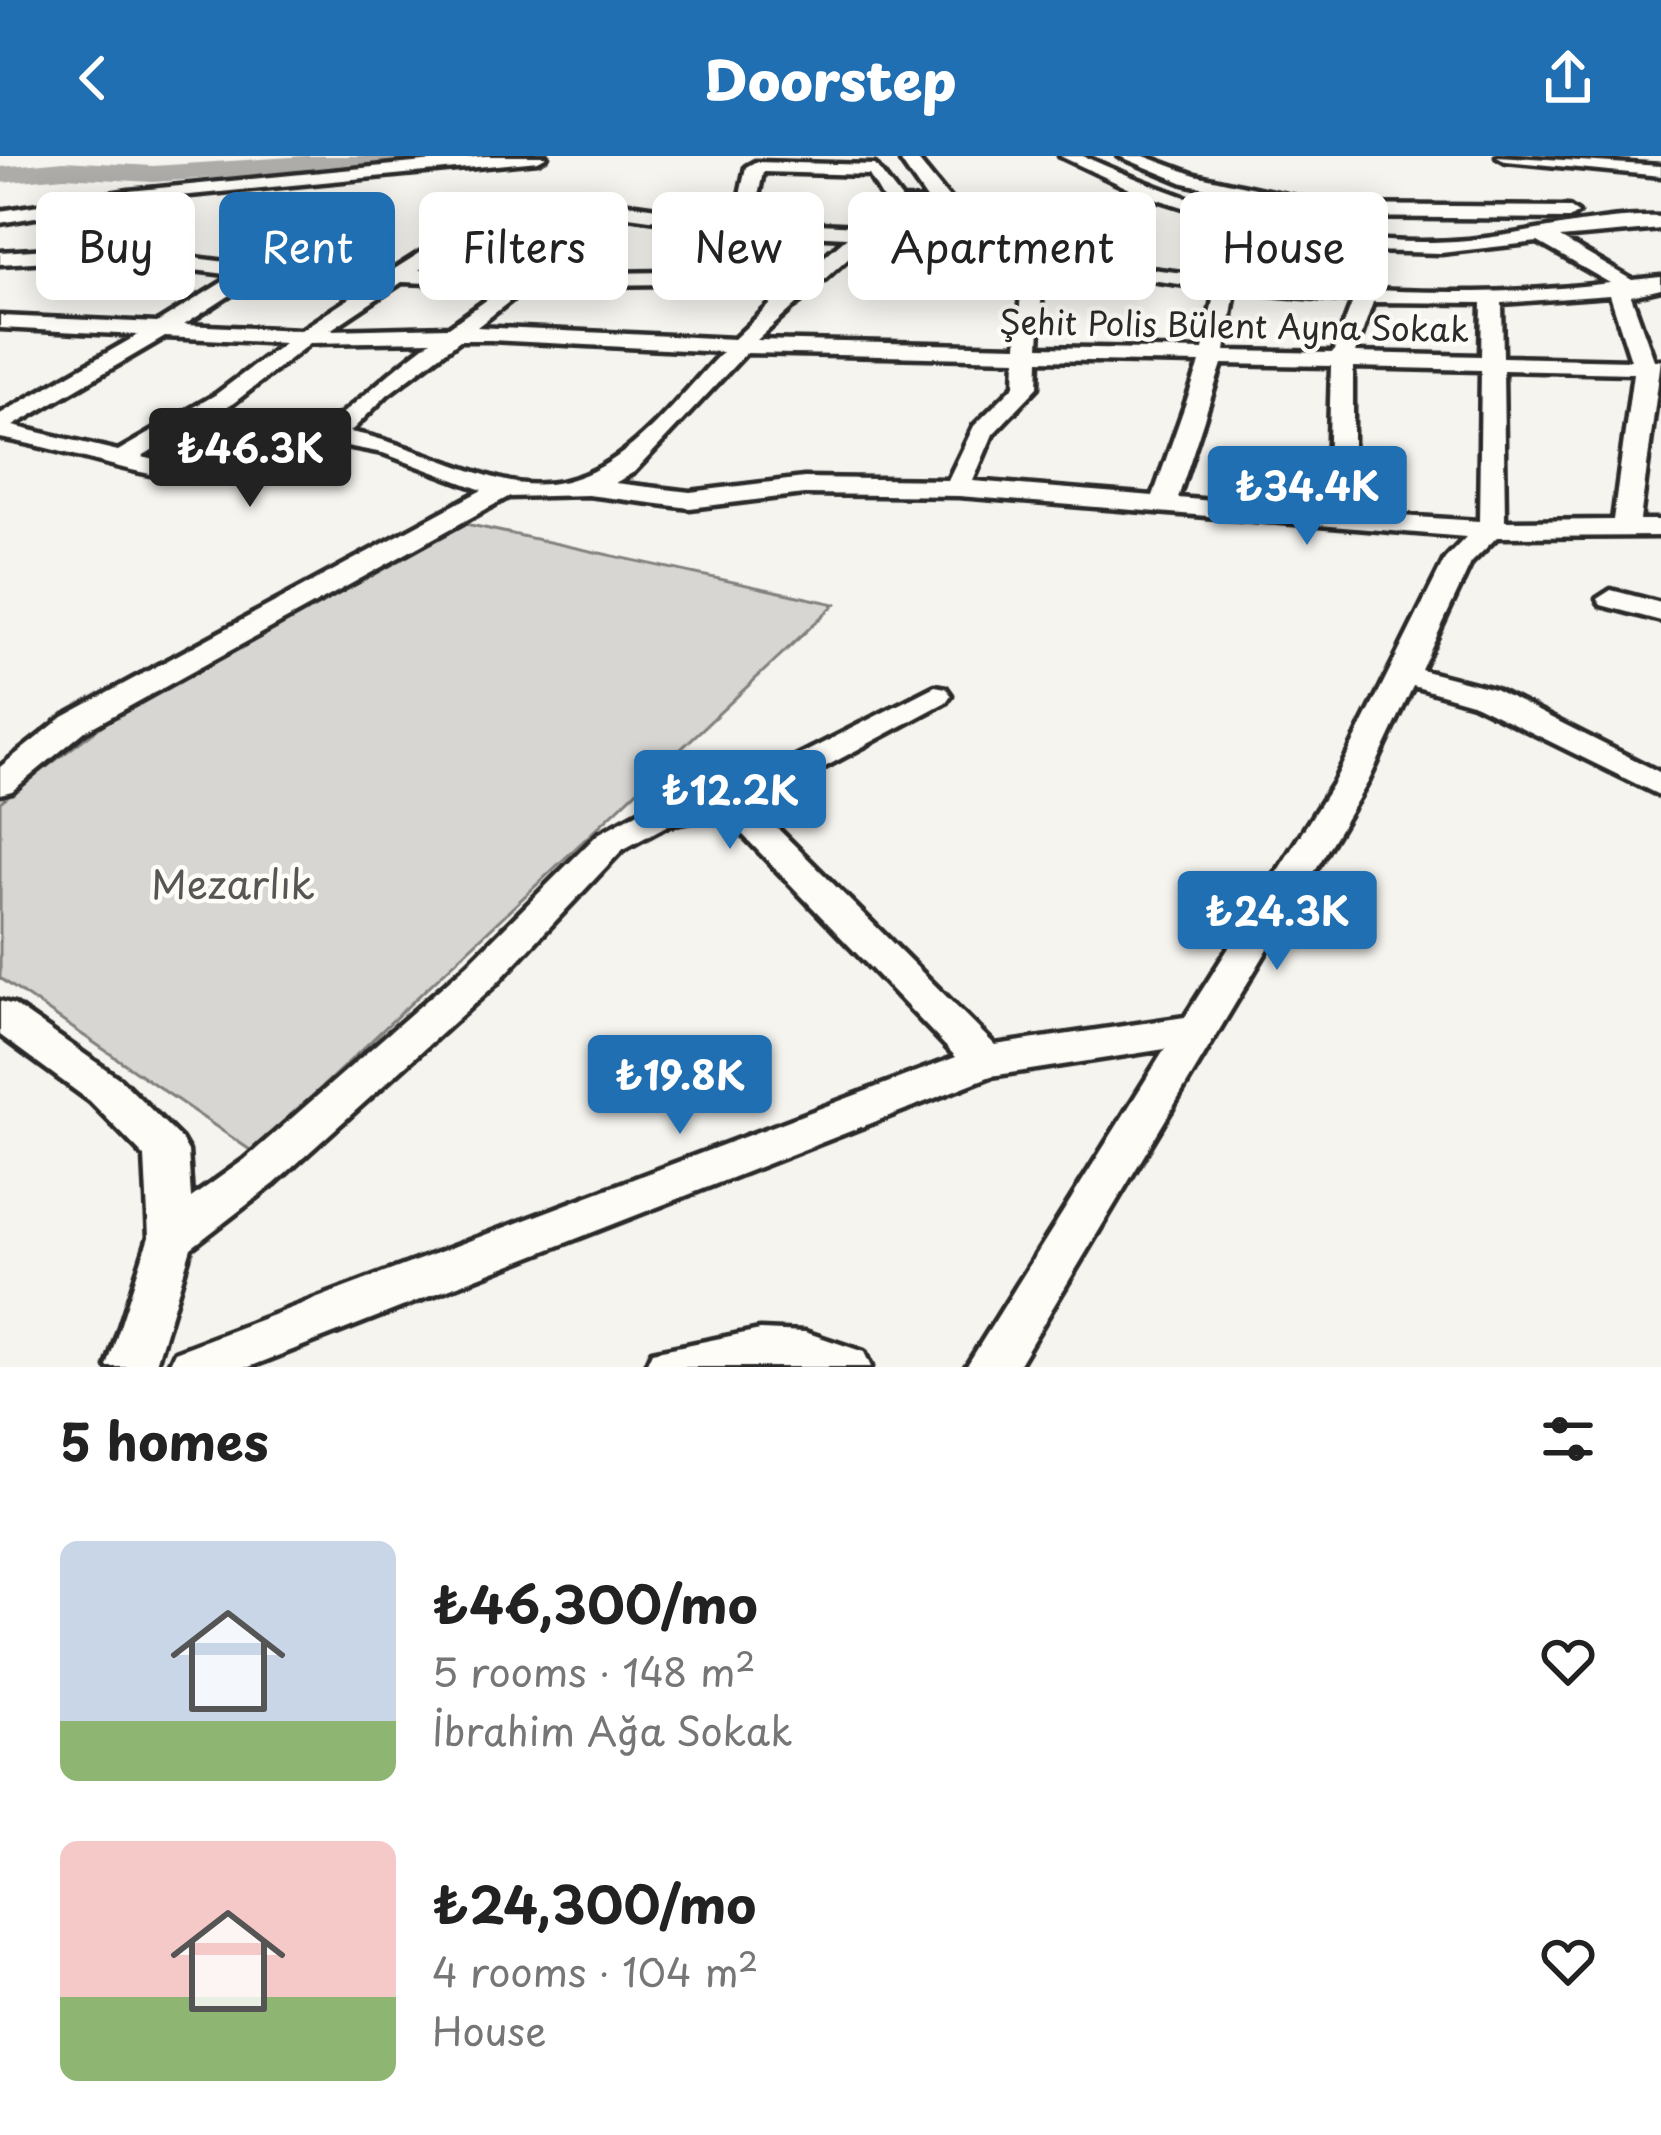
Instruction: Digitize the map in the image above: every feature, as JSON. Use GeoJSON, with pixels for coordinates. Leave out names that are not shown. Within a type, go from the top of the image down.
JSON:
{"type":"FeatureCollection","features":[{"type":"Feature","properties":{"kind":"street"},"geometry":{"type":"LineString","coordinates":[[0,217],[129,196],[538,156]]}},
{"type":"Feature","properties":{"kind":"street"},"geometry":{"type":"LineString","coordinates":[[1069,156],[1142,191],[1242,221],[1364,245],[1437,247],[1661,223]]}},
{"type":"Feature","properties":{"kind":"street"},"geometry":{"type":"LineString","coordinates":[[1128,156],[1190,179],[1331,211],[1543,216],[1611,208],[1661,210]]}},
{"type":"Feature","properties":{"kind":"street"},"geometry":{"type":"LineString","coordinates":[[1183,156],[1190,179]]}},
{"type":"Feature","properties":{"kind":"street"},"geometry":{"type":"LineString","coordinates":[[1506,156],[1654,166]]}},
{"type":"Feature","properties":{"kind":"street"},"geometry":{"type":"LineString","coordinates":[[910,162],[931,192]]}},
{"type":"Feature","properties":{"kind":"street"},"geometry":{"type":"LineString","coordinates":[[750,192],[755,166],[874,170],[888,192]]}},
{"type":"Feature","properties":{"kind":"street"},"geometry":{"type":"LineString","coordinates":[[1142,191],[1190,179]]}},
{"type":"Feature","properties":{"kind":"street"},"geometry":{"type":"LineString","coordinates":[[1539,235],[1604,268],[1629,288]]}},
{"type":"Feature","properties":{"kind":"street"},"geometry":{"type":"LineString","coordinates":[[824,266],[848,245]]}},
{"type":"Feature","properties":{"kind":"street"},"geometry":{"type":"LineString","coordinates":[[0,258],[98,252],[219,267]]}},
{"type":"Feature","properties":{"kind":"street"},"geometry":{"type":"LineString","coordinates":[[125,457],[223,400],[305,337],[419,265]]}},
{"type":"Feature","properties":{"kind":"street"},"geometry":{"type":"LineString","coordinates":[[395,276],[419,277]]}},
{"type":"Feature","properties":{"kind":"street"},"geometry":{"type":"LineString","coordinates":[[1388,296],[1492,296],[1661,283]]}},
{"type":"Feature","properties":{"kind":"street"},"geometry":{"type":"LineString","coordinates":[[1626,526],[1653,367],[1620,294],[1629,288]]}},
{"type":"Feature","properties":{"kind":"street"},"geometry":{"type":"LineString","coordinates":[[0,427],[219,293]]}},
{"type":"Feature","properties":{"kind":"street"},"geometry":{"type":"LineString","coordinates":[[990,1367],[1351,782],[1459,559],[1492,527],[1492,296]]}},
{"type":"Feature","properties":{"kind":"street"},"geometry":{"type":"LineString","coordinates":[[0,427],[57,437],[218,482],[245,479],[312,453],[379,390],[497,300]]}},
{"type":"Feature","properties":{"kind":"street"},"geometry":{"type":"LineString","coordinates":[[588,487],[625,467],[786,300]]}},
{"type":"Feature","properties":{"kind":"street"},"geometry":{"type":"LineString","coordinates":[[958,488],[987,419],[1026,387],[1031,300]]}},
{"type":"Feature","properties":{"kind":"street"},"geometry":{"type":"LineString","coordinates":[[1163,505],[1213,358],[1223,300]]}},
{"type":"Feature","properties":{"kind":"street"},"geometry":{"type":"LineString","coordinates":[[1340,520],[1342,360],[1364,300]]}},
{"type":"Feature","properties":{"kind":"street","name":"Şehit Polis Bülent Ayna Sokak"},"geometry":{"type":"LineString","coordinates":[[0,322],[305,337],[447,338],[491,333],[1029,355],[1653,367]]}},
{"type":"Feature","properties":{"kind":"street"},"geometry":{"type":"LineString","coordinates":[[332,436],[389,447],[502,489],[588,487],[690,500],[804,486],[958,488],[1340,520],[1661,528]]}},
{"type":"Feature","properties":{"kind":"street"},"geometry":{"type":"LineString","coordinates":[[0,784],[74,724],[502,489]]}},
{"type":"Feature","properties":{"kind":"street"},"geometry":{"type":"LineString","coordinates":[[1611,599],[1661,612]]}},
{"type":"Feature","properties":{"kind":"street"},"geometry":{"type":"LineString","coordinates":[[1402,674],[1483,696],[1661,786]]}},
{"type":"Feature","properties":{"kind":"street"},"geometry":{"type":"LineString","coordinates":[[172,1237],[259,1172],[482,974],[610,842],[658,816],[732,803],[935,695]]}},
{"type":"Feature","properties":{"kind":"street"},"geometry":{"type":"LineString","coordinates":[[732,803],[986,1062]]}},
{"type":"Feature","properties":{"kind":"street"},"geometry":{"type":"LineString","coordinates":[[0,1015],[105,1090],[166,1150],[172,1237],[130,1367]]}},
{"type":"Feature","properties":{"kind":"street"},"geometry":{"type":"LineString","coordinates":[[224,1362],[986,1062],[1200,1029]]}},
{"type":"Feature","properties":{"kind":"street"},"geometry":{"type":"LineString","coordinates":[[669,1367],[719,1356],[817,1351],[847,1367]]}},
{"type":"Feature","properties":{"kind":"green space","name":"Mezarlık"},"geometry":{"type":"Polygon","coordinates":[[[466,524],[835,604],[253,1152],[0,978],[0,802],[137,699],[466,524]]]}},
{"type":"Feature","properties":{"kind":"waterway"},"geometry":{"type":"LineString","coordinates":[[0,175],[64,169],[153,174],[430,156]]}}]}
